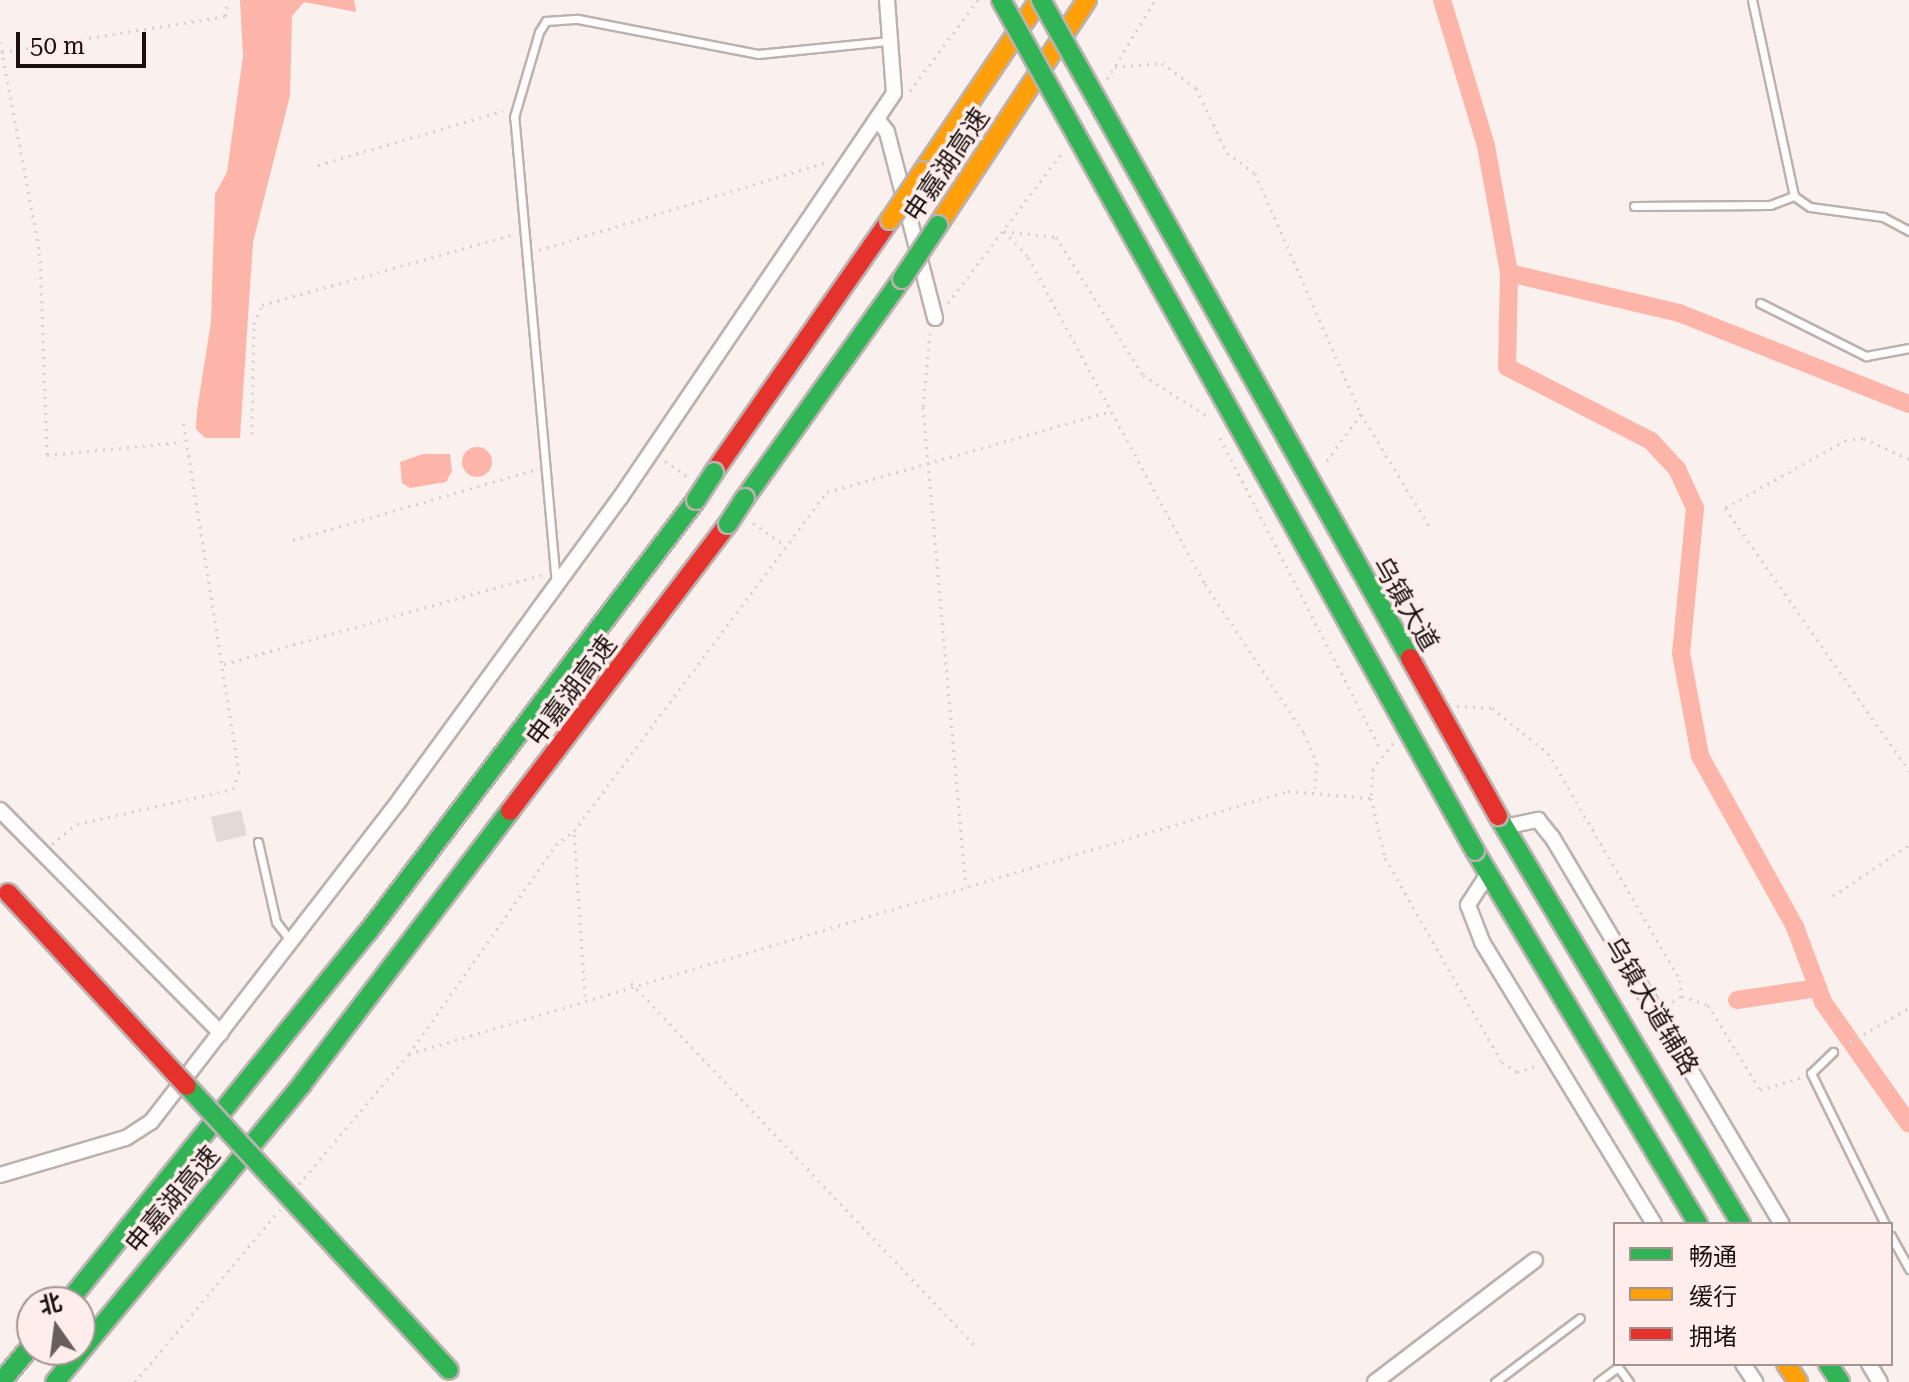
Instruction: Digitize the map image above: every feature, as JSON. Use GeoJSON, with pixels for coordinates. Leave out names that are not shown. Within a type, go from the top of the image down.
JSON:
{"type":"FeatureCollection","features":[{"type":"Feature","properties":{"kind":"main road"},"geometry":{"type":"LineString","coordinates":[[1001,0],[1488,874],[1697,1222]]}},
{"type":"Feature","properties":{"kind":"main road","name":"申嘉湖高速"},"geometry":{"type":"LineString","coordinates":[[81,1286],[396,897],[696,500],[1040,0]]}},
{"type":"Feature","properties":{"kind":"main road","name":"乌镇大道"},"geometry":{"type":"LineString","coordinates":[[1040,0],[1501,822],[1740,1222]]}},
{"type":"Feature","properties":{"kind":"main road","name":"申嘉湖高速"},"geometry":{"type":"LineString","coordinates":[[55,1382],[302,1084],[728,524],[902,279],[1087,0]]}},
{"type":"Feature","properties":{"kind":"main road"},"geometry":{"type":"LineString","coordinates":[[8,893],[449,1370]]}},
{"type":"Feature","properties":{"kind":"main road"},"geometry":{"type":"LineString","coordinates":[[1,1382],[16,1364]]}},
{"type":"Feature","properties":{"kind":"street"},"geometry":{"type":"LineString","coordinates":[[0,1175],[138,1132],[221,1033],[291,941],[556,578],[894,93],[887,0]]}},
{"type":"Feature","properties":{"kind":"street"},"geometry":{"type":"LineString","coordinates":[[877,119],[887,132],[935,318]]}},
{"type":"Feature","properties":{"kind":"street"},"geometry":{"type":"LineString","coordinates":[[0,810],[221,1033]]}},
{"type":"Feature","properties":{"kind":"street","name":"乌镇大道辅路"},"geometry":{"type":"LineString","coordinates":[[1501,822],[1538,820],[1552,837],[1781,1222]]}},
{"type":"Feature","properties":{"kind":"street"},"geometry":{"type":"LineString","coordinates":[[1488,874],[1468,905],[1482,942],[1653,1222]]}},
{"type":"Feature","properties":{"kind":"street"},"geometry":{"type":"LineString","coordinates":[[1375,1382],[1535,1260]]}},
{"type":"Feature","properties":{"kind":"lane"},"geometry":{"type":"LineString","coordinates":[[1752,0],[1794,196],[1810,207],[1883,217],[1909,231]]}},
{"type":"Feature","properties":{"kind":"lane"},"geometry":{"type":"LineString","coordinates":[[556,578],[514,108],[539,32],[560,18],[758,54],[892,41]]}},
{"type":"Feature","properties":{"kind":"lane"},"geometry":{"type":"LineString","coordinates":[[1634,206],[1770,205],[1794,196]]}},
{"type":"Feature","properties":{"kind":"lane"},"geometry":{"type":"LineString","coordinates":[[1760,303],[1866,356],[1909,348]]}},
{"type":"Feature","properties":{"kind":"lane"},"geometry":{"type":"LineString","coordinates":[[258,842],[276,922],[291,941]]}},
{"type":"Feature","properties":{"kind":"lane"},"geometry":{"type":"LineString","coordinates":[[1833,1052],[1811,1073],[1884,1222]]}},
{"type":"Feature","properties":{"kind":"lane"},"geometry":{"type":"LineString","coordinates":[[1893,1239],[1906,1256],[1909,1269]]}},
{"type":"Feature","properties":{"kind":"lane"},"geometry":{"type":"LineString","coordinates":[[1495,1382],[1580,1318]]}},
{"type":"Feature","properties":{"kind":"lane"},"geometry":{"type":"LineString","coordinates":[[1598,1382],[1618,1367],[1629,1382]]}},
{"type":"Feature","properties":{"kind":"path"},"geometry":{"type":"LineString","coordinates":[[2,52],[226,16],[227,0]]}},
{"type":"Feature","properties":{"kind":"path"},"geometry":{"type":"LineString","coordinates":[[894,93],[915,91],[978,0]]}},
{"type":"Feature","properties":{"kind":"path"},"geometry":{"type":"LineString","coordinates":[[1098,94],[1155,0]]}},
{"type":"Feature","properties":{"kind":"path"},"geometry":{"type":"LineString","coordinates":[[0,42],[40,253],[47,455],[182,442]]}},
{"type":"Feature","properties":{"kind":"path"},"geometry":{"type":"LineString","coordinates":[[1114,67],[1162,63],[1196,88],[1227,153],[1255,173],[1361,414],[1429,526]]}},
{"type":"Feature","properties":{"kind":"path"},"geometry":{"type":"LineString","coordinates":[[318,165],[514,108]]}},
{"type":"Feature","properties":{"kind":"path"},"geometry":{"type":"LineString","coordinates":[[966,886],[922,374],[935,318],[1065,148]]}},
{"type":"Feature","properties":{"kind":"path"},"geometry":{"type":"LineString","coordinates":[[528,254],[832,160]]}},
{"type":"Feature","properties":{"kind":"path"},"geometry":{"type":"LineString","coordinates":[[252,434],[254,324],[262,305],[526,231]]}},
{"type":"Feature","properties":{"kind":"path"},"geometry":{"type":"LineString","coordinates":[[1004,231],[1028,257],[1205,584],[1304,733],[1317,763],[1315,790]]}},
{"type":"Feature","properties":{"kind":"path"},"geometry":{"type":"LineString","coordinates":[[1004,231],[1056,237],[1073,256],[1143,375],[1208,415],[1382,752]]}},
{"type":"Feature","properties":{"kind":"path"},"geometry":{"type":"LineString","coordinates":[[297,1187],[409,1054],[556,845],[574,831],[827,492],[1111,411]]}},
{"type":"Feature","properties":{"kind":"path"},"geometry":{"type":"LineString","coordinates":[[1321,467],[1361,414]]}},
{"type":"Feature","properties":{"kind":"path"},"geometry":{"type":"LineString","coordinates":[[44,853],[77,824],[233,789],[237,747],[182,442],[183,418]]}},
{"type":"Feature","properties":{"kind":"path"},"geometry":{"type":"LineString","coordinates":[[1909,459],[1863,438],[1846,440],[1725,508],[1909,771]]}},
{"type":"Feature","properties":{"kind":"path"},"geometry":{"type":"LineString","coordinates":[[293,540],[545,466]]}},
{"type":"Feature","properties":{"kind":"path"},"geometry":{"type":"LineString","coordinates":[[1261,515],[1273,505]]}},
{"type":"Feature","properties":{"kind":"path"},"geometry":{"type":"LineString","coordinates":[[223,664],[556,578]]}},
{"type":"Feature","properties":{"kind":"path"},"geometry":{"type":"LineString","coordinates":[[409,1054],[585,996],[1288,791],[1315,790],[1371,798]]}},
{"type":"Feature","properties":{"kind":"path"},"geometry":{"type":"LineString","coordinates":[[574,831],[585,996]]}},
{"type":"Feature","properties":{"kind":"path"},"geometry":{"type":"LineString","coordinates":[[1833,896],[1909,845]]}},
{"type":"Feature","properties":{"kind":"path"},"geometry":{"type":"LineString","coordinates":[[631,983],[975,1345]]}},
{"type":"Feature","properties":{"kind":"path"},"geometry":{"type":"LineString","coordinates":[[1681,996],[1708,1005],[1760,1090],[1811,1073]]}},
{"type":"Feature","properties":{"kind":"path"},"geometry":{"type":"LineString","coordinates":[[1833,1052],[1873,1026],[1909,1008]]}},
{"type":"Feature","properties":{"kind":"path"},"geometry":{"type":"LineString","coordinates":[[135,1382],[288,1199]]}},
{"type":"Feature","properties":{"kind":"shaded area"},"geometry":{"type":"Polygon","coordinates":[[[240,0],[354,0],[356,12],[304,2],[292,16],[290,96],[253,242],[240,438],[205,438],[196,429],[197,410],[211,322],[215,194],[227,172],[243,56],[240,0]]]}},
{"type":"Feature","properties":{"kind":"shaded area"},"geometry":{"type":"Polygon","coordinates":[[[477,447],[488,451],[492,462],[488,473],[477,477],[466,473],[462,462],[466,451],[477,447]]]}},
{"type":"Feature","properties":{"kind":"shaded area"},"geometry":{"type":"Polygon","coordinates":[[[423,454],[450,454],[452,471],[446,482],[410,488],[402,483],[400,462],[423,454]]]}},
{"type":"Feature","properties":{"kind":"building"},"geometry":{"type":"Polygon","coordinates":[[[241,810],[247,835],[217,842],[211,817],[241,810]]]}},
{"type":"Feature","properties":{"kind":"waterway"},"geometry":{"type":"LineString","coordinates":[[1442,0],[1486,146],[1509,273],[1507,367],[1651,441],[1677,469],[1695,508],[1681,653],[1700,756],[1795,927],[1823,1002],[1909,1124]]}},
{"type":"Feature","properties":{"kind":"waterway"},"geometry":{"type":"LineString","coordinates":[[1509,273],[1679,313],[1909,404]]}},
{"type":"Feature","properties":{"kind":"waterway"},"geometry":{"type":"LineString","coordinates":[[1737,1000],[1818,988]]}},
{"type":"Feature","properties":{"kind":"traffic: fast"},"geometry":{"type":"LineString","coordinates":[[1001,0],[1475,851]]}},
{"type":"Feature","properties":{"kind":"traffic: fast"},"geometry":{"type":"LineString","coordinates":[[1041,0],[1410,658]]}},
{"type":"Feature","properties":{"kind":"traffic: fast"},"geometry":{"type":"LineString","coordinates":[[902,279],[938,225]]}},
{"type":"Feature","properties":{"kind":"traffic: fast"},"geometry":{"type":"LineString","coordinates":[[745,498],[902,279]]}},
{"type":"Feature","properties":{"kind":"traffic: fast"},"geometry":{"type":"LineString","coordinates":[[696,500],[714,472]]}},
{"type":"Feature","properties":{"kind":"traffic: fast"},"geometry":{"type":"LineString","coordinates":[[728,524],[745,498]]}},
{"type":"Feature","properties":{"kind":"traffic: fast"},"geometry":{"type":"LineString","coordinates":[[81,1286],[368,932],[696,500]]}},
{"type":"Feature","properties":{"kind":"traffic: fast"},"geometry":{"type":"LineString","coordinates":[[55,1382],[302,1084],[510,811]]}},
{"type":"Feature","properties":{"kind":"traffic: fast"},"geometry":{"type":"LineString","coordinates":[[1498,816],[1740,1222]]}},
{"type":"Feature","properties":{"kind":"traffic: fast"},"geometry":{"type":"LineString","coordinates":[[1475,851],[1697,1222]]}},
{"type":"Feature","properties":{"kind":"traffic: fast"},"geometry":{"type":"LineString","coordinates":[[187,1086],[449,1370]]}},
{"type":"Feature","properties":{"kind":"traffic: fast"},"geometry":{"type":"LineString","coordinates":[[1,1382],[16,1364]]}},
{"type":"Feature","properties":{"kind":"traffic: fast"},"geometry":{"type":"LineString","coordinates":[[1829,1366],[1840,1382]]}},
{"type":"Feature","properties":{"kind":"traffic: slow"},"geometry":{"type":"LineString","coordinates":[[923,171],[1039,0]]}},
{"type":"Feature","properties":{"kind":"traffic: slow"},"geometry":{"type":"LineString","coordinates":[[938,225],[1087,0]]}},
{"type":"Feature","properties":{"kind":"traffic: slow"},"geometry":{"type":"LineString","coordinates":[[890,220],[923,171]]}},
{"type":"Feature","properties":{"kind":"traffic: slow"},"geometry":{"type":"LineString","coordinates":[[1787,1366],[1798,1382]]}},
{"type":"Feature","properties":{"kind":"traffic: jam"},"geometry":{"type":"LineString","coordinates":[[714,472],[890,220]]}},
{"type":"Feature","properties":{"kind":"traffic: jam"},"geometry":{"type":"LineString","coordinates":[[510,811],[728,524]]}},
{"type":"Feature","properties":{"kind":"traffic: jam"},"geometry":{"type":"LineString","coordinates":[[1410,658],[1498,816]]}},
{"type":"Feature","properties":{"kind":"traffic: jam"},"geometry":{"type":"LineString","coordinates":[[8,893],[187,1086]]}}]}
